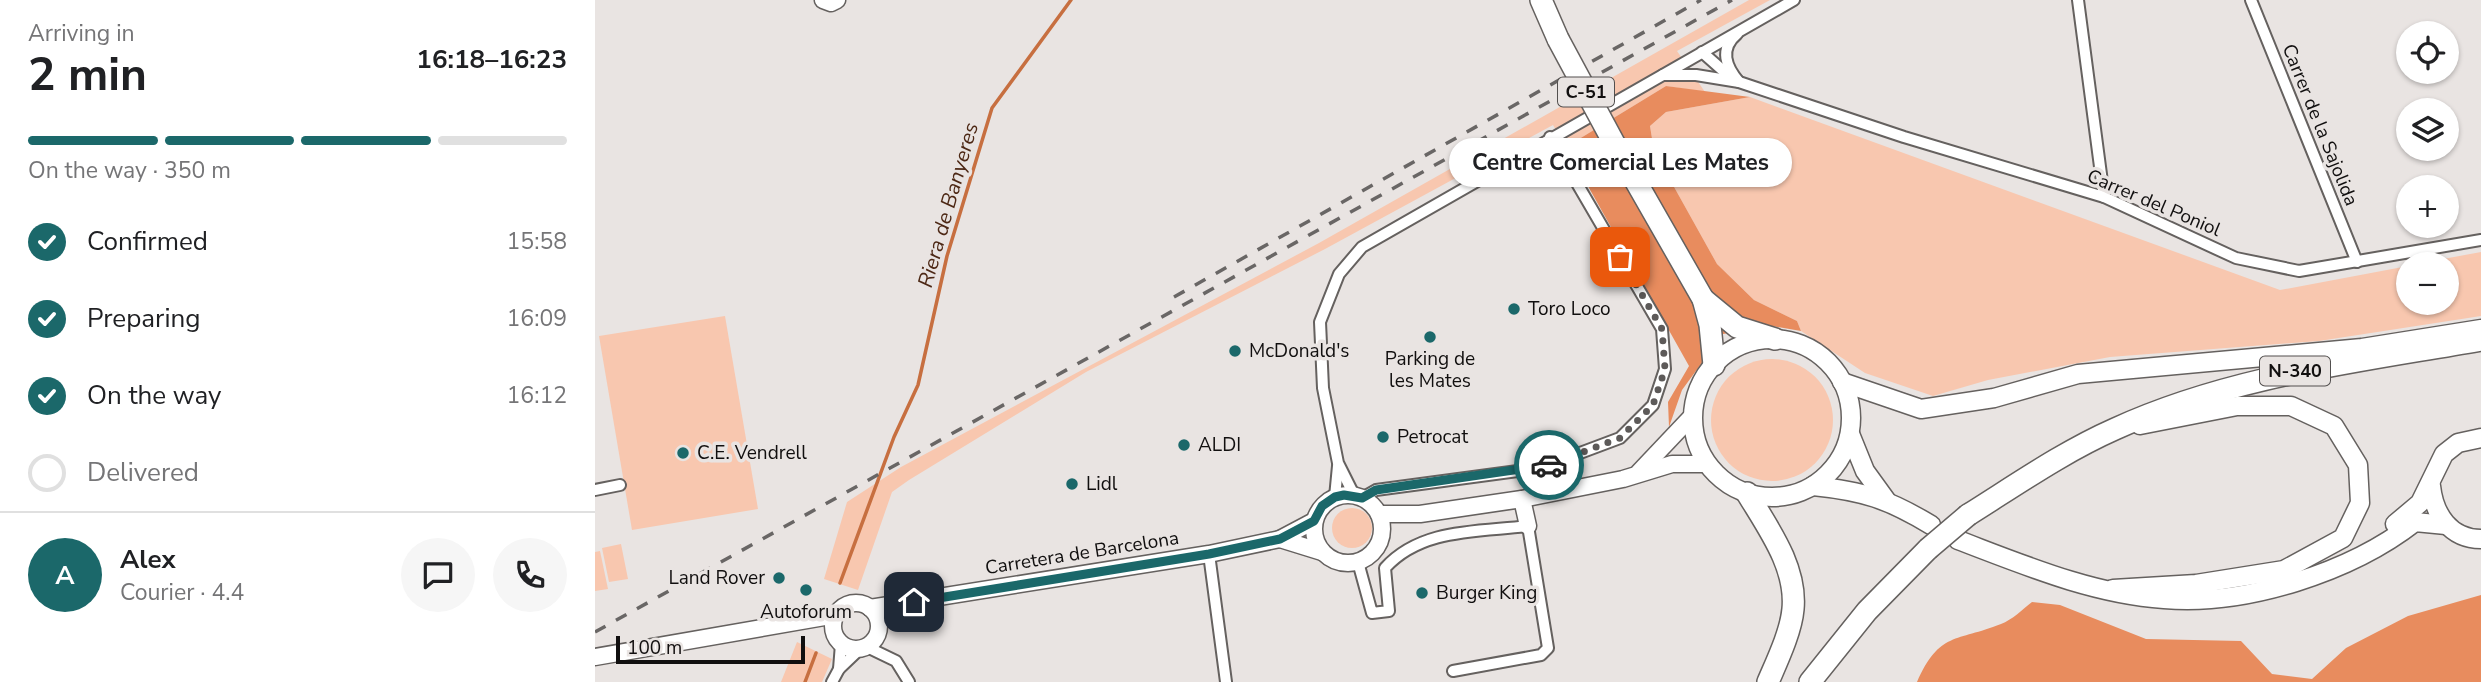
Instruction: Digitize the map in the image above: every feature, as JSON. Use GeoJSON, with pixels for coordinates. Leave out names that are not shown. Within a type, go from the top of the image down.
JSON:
{"type":"FeatureCollection","features":[{"type":"Feature","properties":{"kind":"highway","name":"C-51"},"geometry":{"type":"LineString","coordinates":[[1541,0],[1558,39],[1615,145],[1703,299],[1710,325],[1714,365]]}},
{"type":"Feature","properties":{"kind":"highway","name":"C-51"},"geometry":{"type":"LineString","coordinates":[[1703,299],[1737,327],[1775,340]]}},
{"type":"Feature","properties":{"kind":"highway","name":"N-340"},"geometry":{"type":"LineString","coordinates":[[1810,682],[1867,611],[1928,549],[1968,515],[2080,446],[2115,429],[2242,383],[2481,340]]}},
{"type":"Feature","properties":{"kind":"highway"},"geometry":{"type":"LineString","coordinates":[[1747,493],[1776,541],[1791,579],[1793,610],[1768,682]]}},
{"type":"Feature","properties":{"kind":"main road"},"geometry":{"type":"LineString","coordinates":[[1842,382],[1921,409],[1994,398],[2078,374],[2362,348],[2481,328]]}},
{"type":"Feature","properties":{"kind":"main road"},"geometry":{"type":"LineString","coordinates":[[1775,340],[1798,344],[1819,355],[1842,382],[1851,413],[1850,434],[1837,464],[1813,486],[1781,497],[1747,493],[1721,478],[1708,464],[1698,445],[1693,415],[1699,388],[1714,365],[1742,345],[1775,340]]}},
{"type":"Feature","properties":{"kind":"main road"},"geometry":{"type":"LineString","coordinates":[[2113,589],[2148,589],[2284,570],[2343,538],[2360,503],[2358,465],[2334,426],[2291,406],[2238,406],[2115,429]]}},
{"type":"Feature","properties":{"kind":"main road"},"geometry":{"type":"LineString","coordinates":[[1850,434],[1865,471],[1887,500]]}},
{"type":"Feature","properties":{"kind":"main road"},"geometry":{"type":"LineString","coordinates":[[2148,589],[2174,593],[2225,590],[2283,577],[2331,560],[2410,514],[2431,486],[2435,469],[2444,454],[2458,443],[2481,438]]}},
{"type":"Feature","properties":{"kind":"main road"},"geometry":{"type":"LineString","coordinates":[[1813,486],[1848,489],[1887,500],[1931,525]]}},
{"type":"Feature","properties":{"kind":"main road"},"geometry":{"type":"LineString","coordinates":[[2431,486],[2435,507],[2446,525],[2460,534],[2481,539]]}},
{"type":"Feature","properties":{"kind":"main road"},"geometry":{"type":"LineString","coordinates":[[1958,540],[2070,581],[2164,599],[2215,597],[2272,589],[2336,568],[2392,540],[2415,522],[2446,525]]}},
{"type":"Feature","properties":{"kind":"street"},"geometry":{"type":"LineString","coordinates":[[823,0],[831,3],[837,0]]}},
{"type":"Feature","properties":{"kind":"street"},"geometry":{"type":"LineString","coordinates":[[1335,497],[1338,463],[1323,387],[1319,322],[1339,274],[1362,247],[1550,137],[1794,0]]}},
{"type":"Feature","properties":{"kind":"street"},"geometry":{"type":"LineString","coordinates":[[2078,0],[2104,197]]}},
{"type":"Feature","properties":{"kind":"street","name":"Carrer de la Sajolida"},"geometry":{"type":"LineString","coordinates":[[2251,0],[2357,262]]}},
{"type":"Feature","properties":{"kind":"street"},"geometry":{"type":"LineString","coordinates":[[1739,82],[1727,66],[1726,50],[1732,38],[1746,26]]}},
{"type":"Feature","properties":{"kind":"street","name":"Carrer del Poniol"},"geometry":{"type":"LineString","coordinates":[[1702,52],[1739,82]]}},
{"type":"Feature","properties":{"kind":"street","name":"Carrer del Poniol"},"geometry":{"type":"LineString","coordinates":[[1663,75],[1696,75],[1739,82],[1904,137],[2104,197],[2236,258],[2299,271],[2481,240]]}},
{"type":"Feature","properties":{"kind":"street"},"geometry":{"type":"LineString","coordinates":[[1379,514],[1382,535],[1378,547],[1358,562],[1345,564],[1322,552],[1314,538],[1314,521],[1322,506],[1335,497],[1358,496],[1376,490],[1540,468],[1620,438],[1653,405],[1665,369],[1662,329],[1550,137]]}},
{"type":"Feature","properties":{"kind":"street"},"geometry":{"type":"LineString","coordinates":[[1637,474],[1693,415]]}},
{"type":"Feature","properties":{"kind":"street"},"geometry":{"type":"LineString","coordinates":[[1338,463],[1358,496],[1379,514],[1420,514],[1522,499],[1623,480],[1672,464],[1708,464]]}},
{"type":"Feature","properties":{"kind":"street"},"geometry":{"type":"LineString","coordinates":[[595,490],[620,485]]}},
{"type":"Feature","properties":{"kind":"street"},"geometry":{"type":"LineString","coordinates":[[1453,671],[1541,655],[1548,648],[1522,499]]}},
{"type":"Feature","properties":{"kind":"street"},"geometry":{"type":"LineString","coordinates":[[1382,535],[1420,514]]}},
{"type":"Feature","properties":{"kind":"street","name":"Carretera de Barcelona"},"geometry":{"type":"LineString","coordinates":[[875,615],[891,606],[1209,554],[1280,539],[1314,521]]}},
{"type":"Feature","properties":{"kind":"street"},"geometry":{"type":"LineString","coordinates":[[1358,562],[1373,613],[1389,611],[1385,568],[1399,552],[1425,539],[1528,526]]}},
{"type":"Feature","properties":{"kind":"street","name":"Carretera de Barcelona"},"geometry":{"type":"LineString","coordinates":[[1280,539],[1322,552]]}},
{"type":"Feature","properties":{"kind":"street"},"geometry":{"type":"LineString","coordinates":[[1209,554],[1226,682]]}},
{"type":"Feature","properties":{"kind":"street"},"geometry":{"type":"LineString","coordinates":[[595,657],[836,615],[852,603],[875,615],[877,637],[839,669],[832,682]]}},
{"type":"Feature","properties":{"kind":"street"},"geometry":{"type":"LineString","coordinates":[[836,615],[839,669]]}},
{"type":"Feature","properties":{"kind":"street"},"geometry":{"type":"LineString","coordinates":[[807,621],[837,639],[896,661],[909,682]]}},
{"type":"Feature","properties":{"kind":"shaded area"},"geometry":{"type":"Polygon","coordinates":[[[1749,0],[1770,0],[1677,51],[1705,92],[1666,86],[1566,147],[1553,125],[1325,249],[1086,372],[892,492],[858,590],[824,579],[847,502],[901,467],[1319,243],[1749,0]]]}},
{"type":"Feature","properties":{"kind":"shaded area"},"geometry":{"type":"Polygon","coordinates":[[[1666,86],[1750,97],[1666,112],[1650,126],[1654,151],[1717,264],[1754,300],[1797,321],[1801,331],[1772,326],[1723,334],[1682,390],[1669,427],[1668,402],[1689,366],[1566,147],[1666,86]]]}},
{"type":"Feature","properties":{"kind":"shaded area"},"geometry":{"type":"Polygon","coordinates":[[[1750,97],[2280,290],[2396,268],[2396,315],[2459,315],[2459,256],[2481,252],[2481,316],[2319,341],[2110,357],[1988,380],[1933,396],[1865,373],[1801,331],[1797,321],[1754,300],[1717,264],[1654,151],[1650,126],[1666,112],[1750,97]]]}},
{"type":"Feature","properties":{"kind":"shaded area","name":"C.E. Vendrell"},"geometry":{"type":"Polygon","coordinates":[[[725,316],[758,509],[632,530],[599,336],[725,316]]]}},
{"type":"Feature","properties":{"kind":"shaded area"},"geometry":{"type":"Polygon","coordinates":[[[1772,359],[1795,364],[1815,377],[1828,397],[1833,420],[1828,443],[1815,463],[1795,476],[1772,481],[1749,476],[1729,463],[1716,443],[1711,420],[1716,397],[1729,377],[1749,364],[1772,359]]]}},
{"type":"Feature","properties":{"kind":"shaded area"},"geometry":{"type":"Polygon","coordinates":[[[1352,508],[1360,509],[1366,514],[1371,520],[1371,536],[1366,542],[1360,547],[1352,548],[1344,547],[1338,542],[1333,536],[1332,528],[1333,520],[1338,514],[1344,509],[1352,508]]]}},
{"type":"Feature","properties":{"kind":"shaded area"},"geometry":{"type":"Polygon","coordinates":[[[621,544],[628,579],[609,582],[602,548],[621,544]]]}},
{"type":"Feature","properties":{"kind":"shaded area"},"geometry":{"type":"Polygon","coordinates":[[[600,551],[608,589],[595,591],[595,552],[600,551]]]}},
{"type":"Feature","properties":{"kind":"shaded area"},"geometry":{"type":"Polygon","coordinates":[[[2481,595],[2481,682],[1917,682],[1933,654],[1942,646],[2005,622],[2032,602],[2060,605],[2146,639],[2241,641],[2272,674],[2312,679],[2346,648],[2408,616],[2481,595]]]}},
{"type":"Feature","properties":{"kind":"shaded area"},"geometry":{"type":"Polygon","coordinates":[[[797,642],[832,659],[822,682],[781,682],[797,642]]]}},
{"type":"Feature","properties":{"kind":"waterway","name":"Riera de Banyeres"},"geometry":{"type":"LineString","coordinates":[[840,583],[894,437],[918,385],[947,256],[992,108],[1071,0]]}},
{"type":"Feature","properties":{"kind":"waterway"},"geometry":{"type":"LineString","coordinates":[[805,682],[816,653]]}},
{"type":"Feature","properties":{"kind":"railway"},"geometry":{"type":"LineString","coordinates":[[1174,297],[1701,0]]}},
{"type":"Feature","properties":{"kind":"railway"},"geometry":{"type":"LineString","coordinates":[[595,632],[1732,0]]}},
{"type":"Feature","properties":{"kind":"way so far"},"geometry":{"type":"LineString","coordinates":[[1549,465],[1620,438],[1653,405],[1665,369],[1662,329],[1620,257]]}},
{"type":"Feature","properties":{"kind":"place","name":"Centre Comercial Les Mates"},"geometry":{"type":"Point","coordinates":[1620,257]}},
{"type":"Feature","properties":{"kind":"place","name":"Toro Loco"},"geometry":{"type":"Point","coordinates":[1514,309]}},
{"type":"Feature","properties":{"kind":"place","name":"Parking de les Mates"},"geometry":{"type":"Point","coordinates":[1430,337]}},
{"type":"Feature","properties":{"kind":"place","name":"McDonald's"},"geometry":{"type":"Point","coordinates":[1235,351]}},
{"type":"Feature","properties":{"kind":"place","name":"Petrocat"},"geometry":{"type":"Point","coordinates":[1383,437]}},
{"type":"Feature","properties":{"kind":"place","name":"ALDI"},"geometry":{"type":"Point","coordinates":[1184,445]}},
{"type":"Feature","properties":{"kind":"place","name":"C.E. Vendrell"},"geometry":{"type":"Point","coordinates":[683,453]}},
{"type":"Feature","properties":{"kind":"place","name":"Lidl"},"geometry":{"type":"Point","coordinates":[1072,484]}},
{"type":"Feature","properties":{"kind":"place","name":"Land Rover"},"geometry":{"type":"Point","coordinates":[779,578]}},
{"type":"Feature","properties":{"kind":"place","name":"Autoforum"},"geometry":{"type":"Point","coordinates":[806,590]}},
{"type":"Feature","properties":{"kind":"place","name":"Burger King"},"geometry":{"type":"Point","coordinates":[1422,593]}},
{"type":"Feature","properties":{"kind":"route"},"geometry":{"type":"LineString","coordinates":[[914,602],[1209,554],[1280,539],[1314,521],[1322,506],[1335,497],[1354,495],[1362,498],[1376,490],[1549,465]]}}]}
